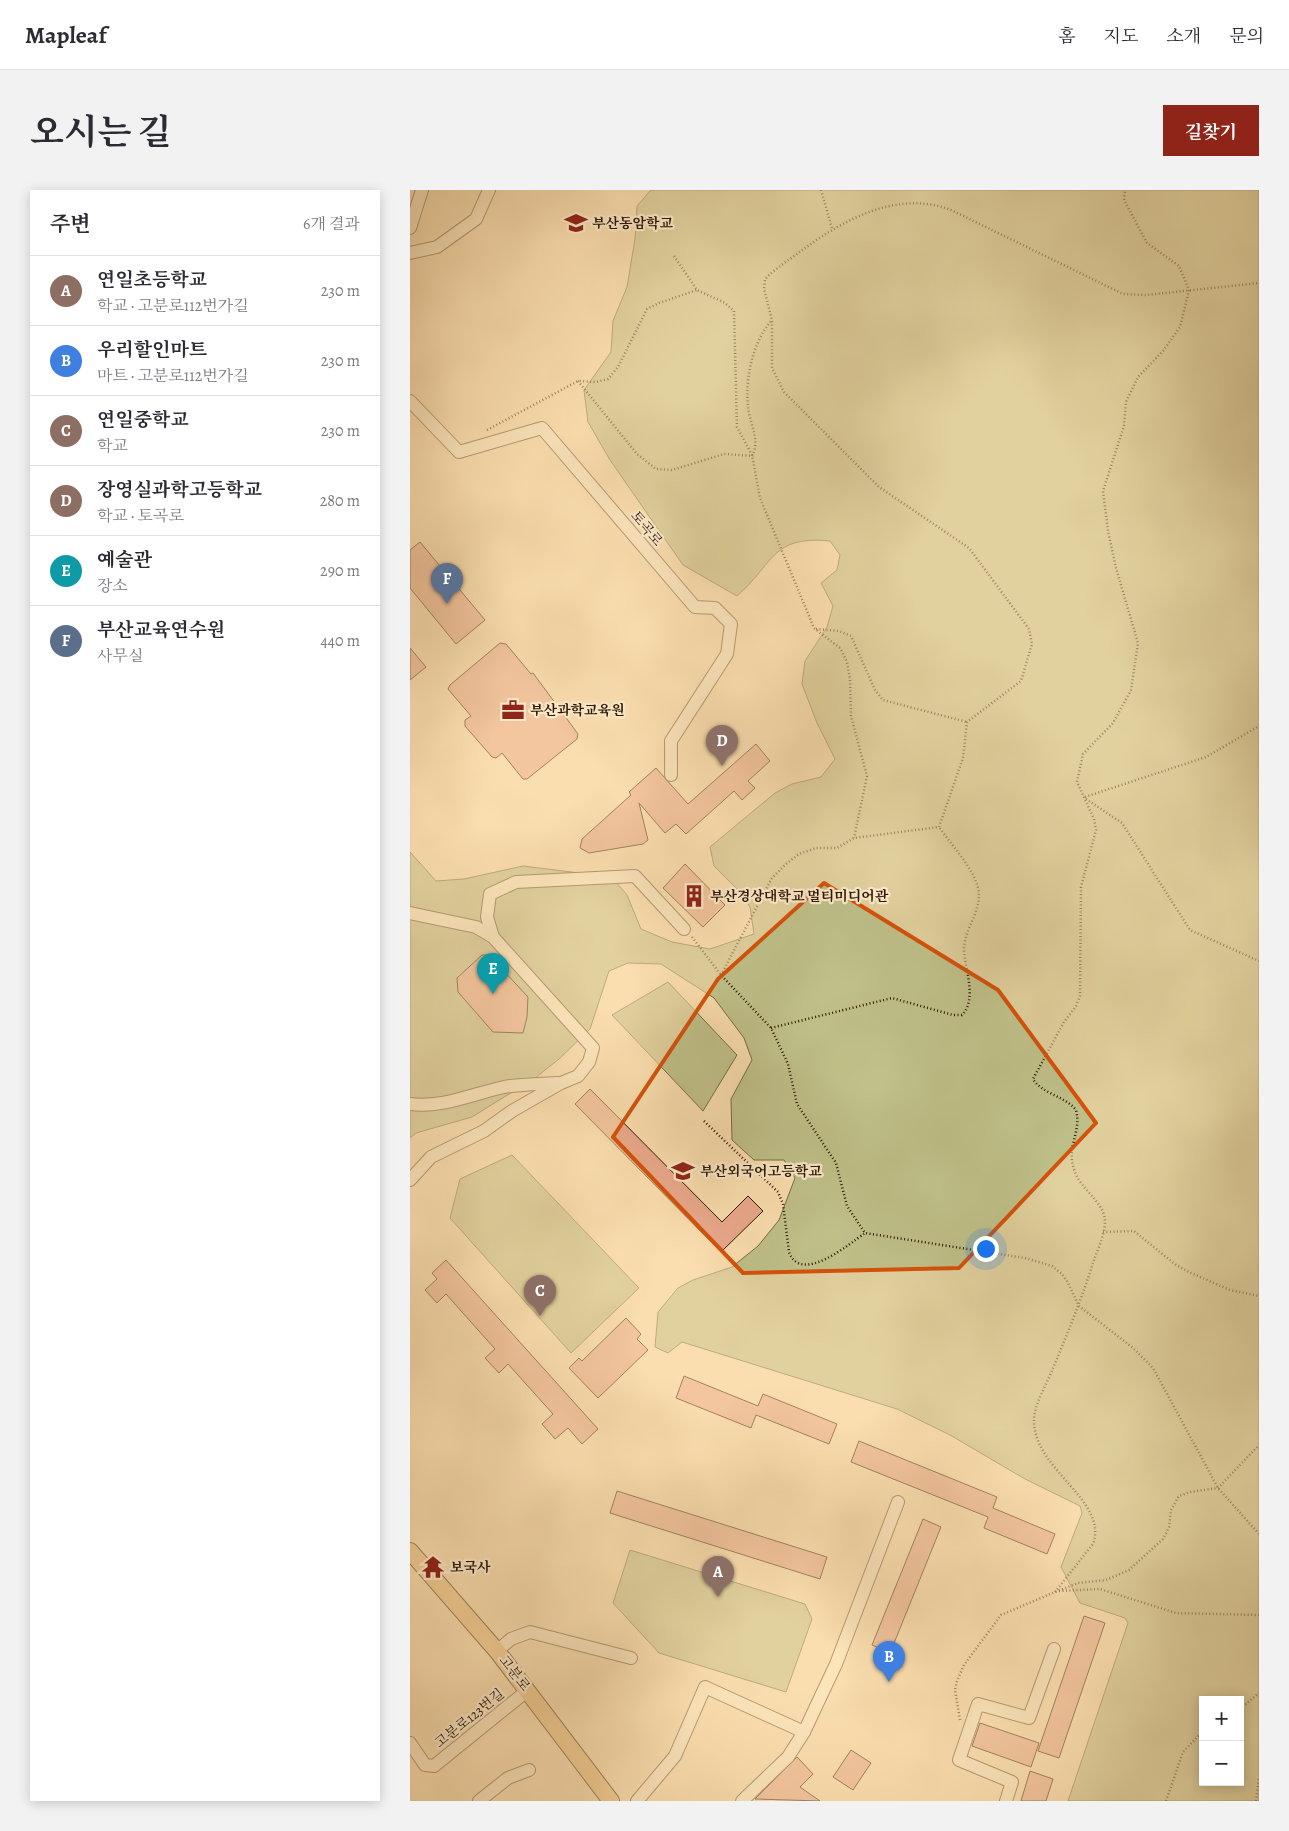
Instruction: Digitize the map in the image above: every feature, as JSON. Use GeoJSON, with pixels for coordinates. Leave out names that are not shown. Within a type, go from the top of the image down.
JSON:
{"type":"FeatureCollection","features":[{"type":"Feature","properties":{"kind":"main road","name":"고분로"},"geometry":{"type":"LineString","coordinates":[[410,1551],[497,1651],[611,1801]]}},
{"type":"Feature","properties":{"kind":"street"},"geometry":{"type":"LineString","coordinates":[[410,228],[422,190]]}},
{"type":"Feature","properties":{"kind":"street"},"geometry":{"type":"LineString","coordinates":[[410,253],[437,247],[476,219],[489,190]]}},
{"type":"Feature","properties":{"kind":"street","name":"토곡로"},"geometry":{"type":"LineString","coordinates":[[410,401],[459,452],[542,428],[695,607],[715,608],[731,624],[727,654],[672,741],[671,775]]}},
{"type":"Feature","properties":{"kind":"street"},"geometry":{"type":"LineString","coordinates":[[493,937],[487,917],[490,894],[516,882],[635,876],[684,929]]}},
{"type":"Feature","properties":{"kind":"street"},"geometry":{"type":"LineString","coordinates":[[410,913],[476,927],[493,937],[592,1048],[589,1062],[578,1076],[561,1083],[512,1111],[484,1131],[431,1157],[410,1180]]}},
{"type":"Feature","properties":{"kind":"street"},"geometry":{"type":"LineString","coordinates":[[410,1104],[426,1106],[457,1101],[505,1087],[561,1083]]}},
{"type":"Feature","properties":{"kind":"street"},"geometry":{"type":"LineString","coordinates":[[742,1801],[788,1757],[804,1732],[836,1664],[898,1502]]}},
{"type":"Feature","properties":{"kind":"street"},"geometry":{"type":"LineString","coordinates":[[497,1651],[511,1639],[530,1632],[631,1658]]}},
{"type":"Feature","properties":{"kind":"street"},"geometry":{"type":"LineString","coordinates":[[1006,1801],[1012,1782],[959,1760],[978,1704],[1029,1718],[1054,1648]]}},
{"type":"Feature","properties":{"kind":"street"},"geometry":{"type":"LineString","coordinates":[[637,1801],[675,1756],[705,1688],[804,1732]]}},
{"type":"Feature","properties":{"kind":"street","name":"고분로123번길"},"geometry":{"type":"LineString","coordinates":[[410,1743],[425,1765],[434,1766],[528,1690]]}},
{"type":"Feature","properties":{"kind":"street"},"geometry":{"type":"LineString","coordinates":[[479,1801],[508,1778],[529,1770]]}},
{"type":"Feature","properties":{"kind":"path"},"geometry":{"type":"LineString","coordinates":[[821,190],[832,228]]}},
{"type":"Feature","properties":{"kind":"path"},"geometry":{"type":"LineString","coordinates":[[1055,1592],[1087,1553],[1096,1537],[1096,1524],[1089,1509],[1043,1453],[1034,1419],[1079,1306],[1105,1222],[1103,1212],[1078,1179],[1072,1165],[1072,1141],[1077,1133],[1078,1125],[1076,1110],[1067,1101],[1038,1085],[1033,1079],[1080,996],[1081,887],[1096,830],[1094,819],[1077,782],[1082,754],[1113,723],[1131,690],[1138,643],[1116,568],[1108,531],[1103,491],[1124,426],[1126,402],[1138,378],[1163,352],[1180,327],[1189,290],[1179,266],[1147,243],[1124,200],[1126,190]]}},
{"type":"Feature","properties":{"kind":"path"},"geometry":{"type":"LineString","coordinates":[[939,827],[963,758],[967,722],[1021,681],[1032,644],[1029,629],[969,548],[879,487],[784,392],[772,368],[772,320],[764,289],[765,278],[832,228],[876,207],[933,203],[1123,294],[1146,295],[1259,283]]}},
{"type":"Feature","properties":{"kind":"path"},"geometry":{"type":"LineString","coordinates":[[674,256],[697,290],[725,303],[734,312],[736,422],[740,435],[752,456],[760,498],[814,628],[840,648],[846,662],[850,680],[851,716],[867,776],[854,838]]}},
{"type":"Feature","properties":{"kind":"path"},"geometry":{"type":"LineString","coordinates":[[486,431],[550,394],[578,381],[596,382],[608,379],[618,367],[647,309],[697,290]]}},
{"type":"Feature","properties":{"kind":"path"},"geometry":{"type":"LineString","coordinates":[[752,456],[756,442],[748,407],[749,383],[757,343],[772,320]]}},
{"type":"Feature","properties":{"kind":"path"},"geometry":{"type":"LineString","coordinates":[[578,381],[637,454],[656,469],[672,470],[724,454],[752,456]]}},
{"type":"Feature","properties":{"kind":"path"},"geometry":{"type":"LineString","coordinates":[[814,628],[839,631],[850,636],[874,690],[883,700],[967,722]]}},
{"type":"Feature","properties":{"kind":"path"},"geometry":{"type":"LineString","coordinates":[[1084,798],[1206,758],[1259,726]]}},
{"type":"Feature","properties":{"kind":"path"},"geometry":{"type":"LineString","coordinates":[[1084,798],[1122,824],[1190,930],[1259,961]]}},
{"type":"Feature","properties":{"kind":"path"},"geometry":{"type":"LineString","coordinates":[[721,975],[777,871],[808,849],[837,848],[854,838],[939,827]]}},
{"type":"Feature","properties":{"kind":"path"},"geometry":{"type":"LineString","coordinates":[[771,1028],[892,998],[953,1015],[962,1015],[967,1011],[970,997],[964,945],[978,908],[979,890],[973,875],[939,827]]}},
{"type":"Feature","properties":{"kind":"path"},"geometry":{"type":"LineString","coordinates":[[684,929],[704,950],[721,975],[771,1028],[788,1064],[797,1104],[836,1163],[847,1206],[865,1233]]}},
{"type":"Feature","properties":{"kind":"path"},"geometry":{"type":"LineString","coordinates":[[704,1121],[778,1192],[783,1204],[789,1252],[795,1261],[806,1264],[818,1263],[865,1233],[1042,1262],[1062,1274],[1079,1306],[1133,1348],[1153,1368],[1218,1488],[1259,1534]]}},
{"type":"Feature","properties":{"kind":"path"},"geometry":{"type":"LineString","coordinates":[[1103,1232],[1134,1231],[1176,1265],[1189,1272],[1230,1290],[1259,1296]]}},
{"type":"Feature","properties":{"kind":"path"},"geometry":{"type":"LineString","coordinates":[[969,1731],[959,1720],[955,1690],[964,1666],[1001,1615],[1078,1583],[1106,1580],[1129,1570],[1163,1539],[1170,1526],[1171,1510],[1178,1496],[1190,1492],[1218,1488],[1259,1445]]}},
{"type":"Feature","properties":{"kind":"path"},"geometry":{"type":"LineString","coordinates":[[1055,1592],[1100,1589],[1176,1613],[1259,1615]]}},
{"type":"Feature","properties":{"kind":"path"},"geometry":{"type":"LineString","coordinates":[[1244,1706],[1259,1693]]}},
{"type":"Feature","properties":{"kind":"path"},"geometry":{"type":"LineString","coordinates":[[1166,1801],[1182,1752],[1199,1734]]}},
{"type":"Feature","properties":{"kind":"path"},"geometry":{"type":"LineString","coordinates":[[1256,1801],[1259,1777]]}},
{"type":"Feature","properties":{"kind":"highlighted area"},"geometry":{"type":"Polygon","coordinates":[[[824,883],[998,990],[1096,1123],[959,1268],[743,1273],[613,1137],[718,979],[824,883]]]}},
{"type":"Feature","properties":{"kind":"green space"},"geometry":{"type":"Polygon","coordinates":[[[651,190],[1259,190],[1259,1801],[1068,1801],[1128,1623],[1125,1618],[1080,1603],[1061,1567],[1082,1513],[1080,1506],[1025,1479],[950,1435],[897,1409],[682,1342],[668,1353],[655,1347],[658,1312],[678,1288],[693,1280],[732,1267],[758,1246],[779,1220],[795,1178],[784,1160],[754,1160],[732,1140],[731,1099],[752,1060],[744,1038],[714,998],[661,964],[628,963],[609,971],[590,1029],[559,1059],[535,1078],[472,1117],[416,1133],[410,1138],[410,852],[436,881],[464,879],[523,866],[612,877],[627,895],[641,929],[672,942],[710,949],[754,934],[750,907],[738,890],[714,866],[710,847],[775,793],[792,784],[821,777],[835,759],[817,723],[802,684],[805,661],[827,627],[833,606],[821,583],[837,570],[840,555],[830,541],[811,540],[784,547],[775,554],[737,596],[683,565],[610,460],[588,422],[584,390],[611,352],[613,321],[627,287],[635,239],[637,206],[651,190]]]}},
{"type":"Feature","properties":{"kind":"green space"},"geometry":{"type":"Polygon","coordinates":[[[668,982],[737,1055],[703,1111],[612,1015],[668,982]]]}},
{"type":"Feature","properties":{"kind":"green space"},"geometry":{"type":"Polygon","coordinates":[[[512,1155],[639,1288],[571,1353],[450,1218],[460,1179],[512,1155]]]}},
{"type":"Feature","properties":{"kind":"green space"},"geometry":{"type":"Polygon","coordinates":[[[630,1550],[805,1604],[812,1619],[786,1692],[659,1653],[613,1603],[630,1550]]]}},
{"type":"Feature","properties":{"kind":"building"},"geometry":{"type":"Polygon","coordinates":[[[420,542],[485,620],[456,644],[410,588],[410,550],[420,542]]]}},
{"type":"Feature","properties":{"kind":"building","name":"부산과학교육원"},"geometry":{"type":"Polygon","coordinates":[[[500,643],[506,644],[531,674],[533,673],[578,734],[577,739],[527,779],[523,779],[502,753],[496,758],[492,757],[465,726],[465,720],[471,716],[448,689],[450,685],[500,643]]]}},
{"type":"Feature","properties":{"kind":"building"},"geometry":{"type":"Polygon","coordinates":[[[410,648],[426,667],[410,680],[410,648]]]}},
{"type":"Feature","properties":{"kind":"building"},"geometry":{"type":"Polygon","coordinates":[[[756,744],[770,761],[748,781],[755,788],[742,800],[734,791],[686,834],[676,824],[665,833],[639,803],[648,840],[643,844],[589,853],[580,848],[582,839],[631,795],[629,792],[656,768],[688,804],[756,744]]]}},
{"type":"Feature","properties":{"kind":"building","name":"부산경상대학교 멀티미디어관"},"geometry":{"type":"Polygon","coordinates":[[[685,864],[725,905],[703,927],[663,888],[685,864]]]}},
{"type":"Feature","properties":{"kind":"building"},"geometry":{"type":"Polygon","coordinates":[[[482,955],[489,955],[528,997],[527,1017],[523,1033],[493,1032],[458,992],[457,978],[482,955]]]}},
{"type":"Feature","properties":{"kind":"building"},"geometry":{"type":"Polygon","coordinates":[[[590,1089],[722,1222],[748,1196],[763,1211],[721,1252],[575,1104],[590,1089]]]}},
{"type":"Feature","properties":{"kind":"building"},"geometry":{"type":"Polygon","coordinates":[[[446,1260],[598,1429],[582,1444],[568,1428],[555,1439],[542,1424],[553,1414],[508,1364],[499,1373],[485,1358],[495,1349],[446,1294],[437,1303],[425,1290],[437,1279],[432,1273],[446,1260]]]}},
{"type":"Feature","properties":{"kind":"building"},"geometry":{"type":"Polygon","coordinates":[[[626,1318],[641,1334],[637,1339],[648,1350],[598,1398],[569,1368],[579,1358],[582,1361],[626,1318]]]}},
{"type":"Feature","properties":{"kind":"building"},"geometry":{"type":"Polygon","coordinates":[[[684,1376],[758,1406],[763,1394],[837,1424],[829,1444],[756,1415],[751,1428],[676,1398],[684,1376]]]}},
{"type":"Feature","properties":{"kind":"building"},"geometry":{"type":"Polygon","coordinates":[[[859,1441],[997,1497],[993,1508],[1055,1534],[1047,1554],[984,1528],[988,1517],[851,1462],[859,1441]]]}},
{"type":"Feature","properties":{"kind":"building"},"geometry":{"type":"Polygon","coordinates":[[[617,1491],[827,1557],[820,1579],[610,1513],[617,1491]]]}},
{"type":"Feature","properties":{"kind":"building"},"geometry":{"type":"Polygon","coordinates":[[[923,1519],[941,1527],[890,1653],[872,1645],[923,1519]]]}},
{"type":"Feature","properties":{"kind":"building"},"geometry":{"type":"Polygon","coordinates":[[[1084,1616],[1105,1623],[1059,1758],[1038,1751],[1084,1616]]]}},
{"type":"Feature","properties":{"kind":"building"},"geometry":{"type":"Polygon","coordinates":[[[980,1723],[1039,1743],[1031,1767],[972,1746],[980,1723]]]}},
{"type":"Feature","properties":{"kind":"building"},"geometry":{"type":"Polygon","coordinates":[[[851,1750],[871,1763],[853,1790],[833,1777],[851,1750]]]}},
{"type":"Feature","properties":{"kind":"building"},"geometry":{"type":"Polygon","coordinates":[[[797,1757],[813,1774],[800,1787],[820,1801],[755,1799],[797,1757]]]}},
{"type":"Feature","properties":{"kind":"building"},"geometry":{"type":"Polygon","coordinates":[[[1030,1771],[1053,1779],[1046,1801],[1021,1801],[1030,1771]]]}},
{"type":"Feature","properties":{"kind":"place","name":"부산동암학교"},"geometry":{"type":"Point","coordinates":[576,223]}},
{"type":"Feature","properties":{"kind":"place","name":"부산교육연수원"},"geometry":{"type":"Point","coordinates":[447,604]}},
{"type":"Feature","properties":{"kind":"place","name":"부산과학교육원"},"geometry":{"type":"Point","coordinates":[513,710]}},
{"type":"Feature","properties":{"kind":"place","name":"장영실과학고등학교"},"geometry":{"type":"Point","coordinates":[722,766]}},
{"type":"Feature","properties":{"kind":"place","name":"부산경상대학교 멀티미디어관"},"geometry":{"type":"Point","coordinates":[694,896]}},
{"type":"Feature","properties":{"kind":"place","name":"예술관"},"geometry":{"type":"Point","coordinates":[493,994]}},
{"type":"Feature","properties":{"kind":"place","name":"부산외국어고등학교"},"geometry":{"type":"Point","coordinates":[683,1171]}},
{"type":"Feature","properties":{"kind":"place","name":"연일중학교"},"geometry":{"type":"Point","coordinates":[540,1316]}},
{"type":"Feature","properties":{"kind":"place","name":"보국사"},"geometry":{"type":"Point","coordinates":[433,1567]}},
{"type":"Feature","properties":{"kind":"place","name":"연일초등학교"},"geometry":{"type":"Point","coordinates":[718,1597]}},
{"type":"Feature","properties":{"kind":"place","name":"우리할인마트"},"geometry":{"type":"Point","coordinates":[889,1682]}}]}
